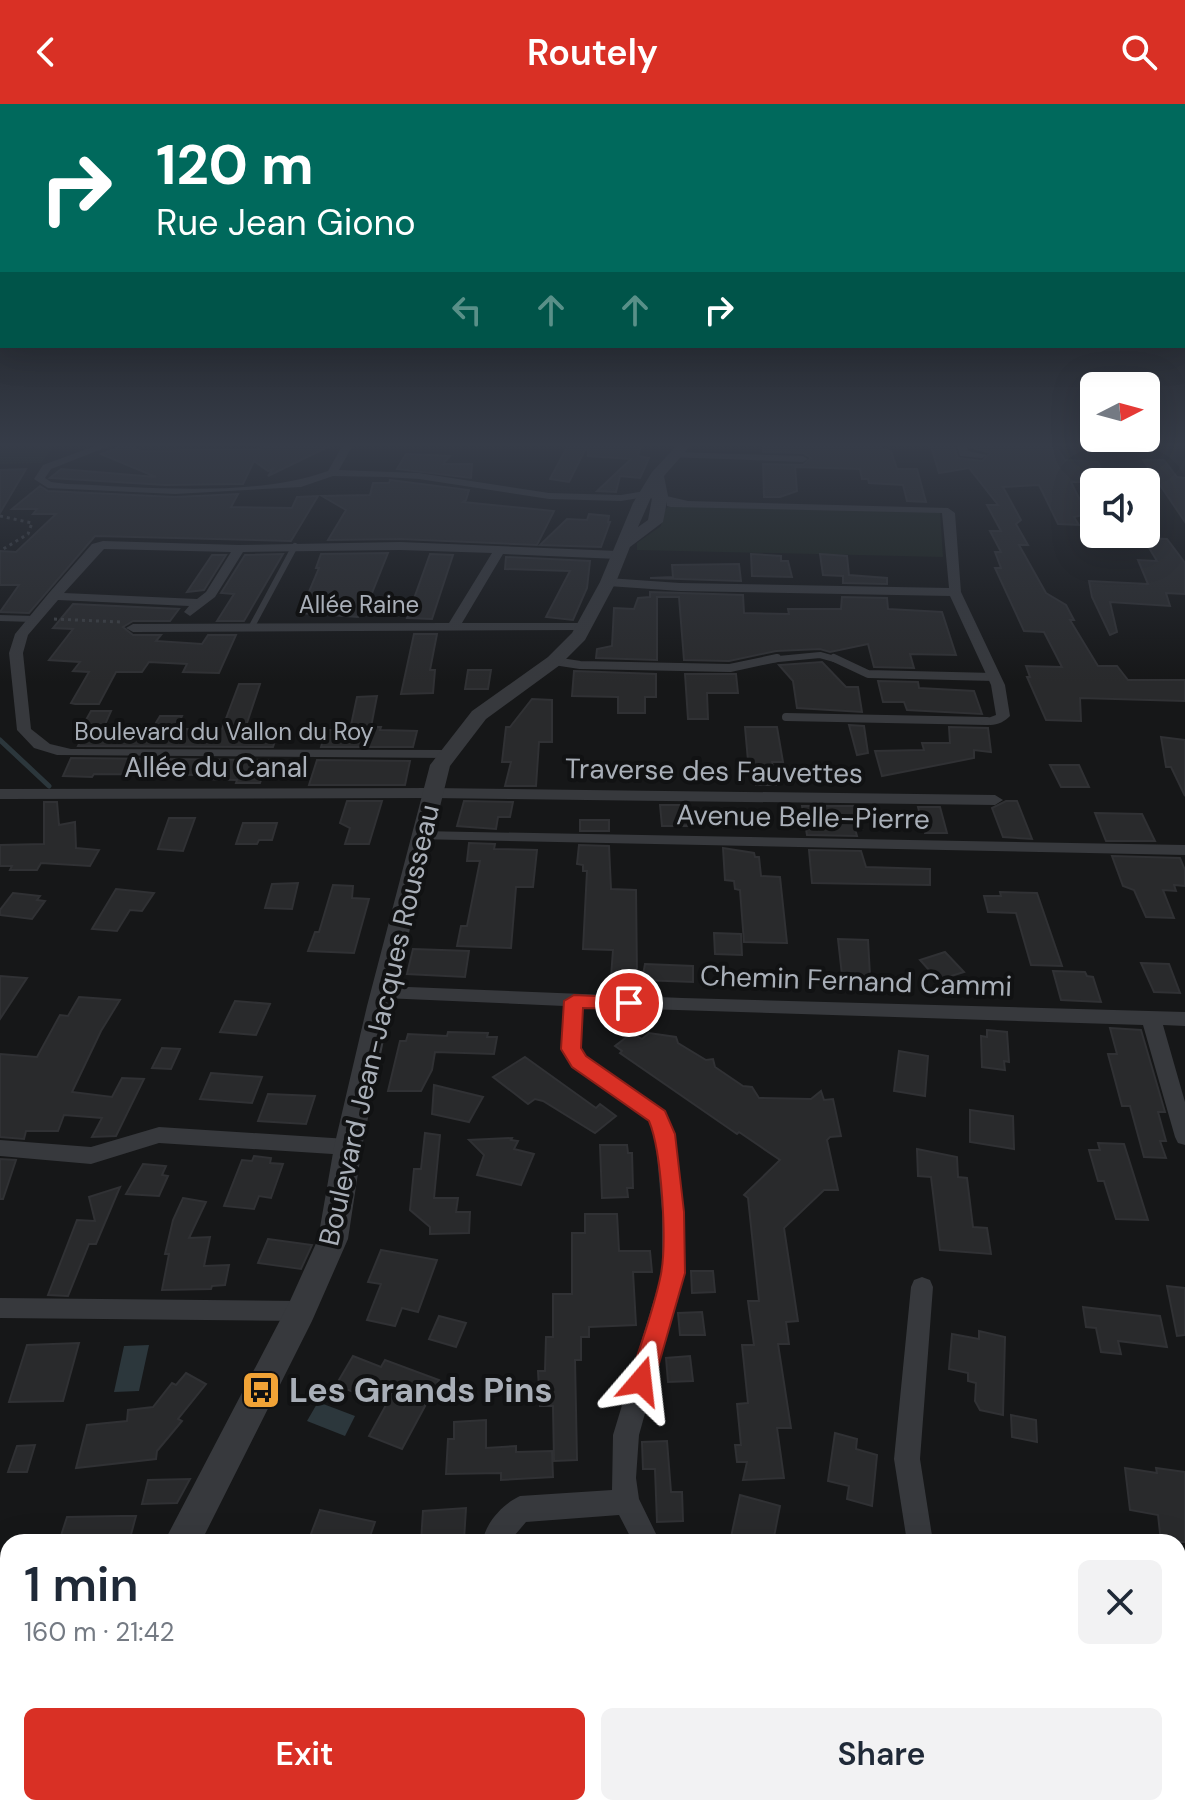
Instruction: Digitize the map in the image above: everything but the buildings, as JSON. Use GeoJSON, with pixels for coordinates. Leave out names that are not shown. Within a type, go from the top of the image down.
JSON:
{"type":"FeatureCollection","features":[{"type":"Feature","properties":{"kind":"street"},"geometry":{"type":"LineString","coordinates":[[620,551],[654,523]]}},
{"type":"Feature","properties":{"kind":"street"},"geometry":{"type":"LineString","coordinates":[[950,523],[955,592],[998,685],[1003,716],[987,721]]}},
{"type":"Feature","properties":{"kind":"street","name":"Boulevard du Vallon du Roy"},"geometry":{"type":"LineString","coordinates":[[446,754],[71,753],[46,750],[24,730],[16,653],[22,634],[96,547],[103,545],[239,549],[295,546],[620,551]]}},
{"type":"Feature","properties":{"kind":"street"},"geometry":{"type":"LineString","coordinates":[[182,629],[198,603],[211,594],[239,549]]}},
{"type":"Feature","properties":{"kind":"street"},"geometry":{"type":"LineString","coordinates":[[454,625],[499,551]]}},
{"type":"Feature","properties":{"kind":"street","name":"Boulevard Jean-Jacques Rousseau"},"geometry":{"type":"LineString","coordinates":[[186,1534],[301,1311],[333,1239],[348,1147],[383,992],[420,836],[446,754],[479,715],[554,661],[586,626],[620,551]]}},
{"type":"Feature","properties":{"kind":"street"},"geometry":{"type":"LineString","coordinates":[[608,582],[664,583],[680,587],[955,592]]}},
{"type":"Feature","properties":{"kind":"street"},"geometry":{"type":"LineString","coordinates":[[53,596],[198,603]]}},
{"type":"Feature","properties":{"kind":"street","name":"Allée Raine"},"geometry":{"type":"LineString","coordinates":[[140,628],[586,626]]}},
{"type":"Feature","properties":{"kind":"street","name":"Allée du Canal"},"geometry":{"type":"LineString","coordinates":[[0,794],[432,793]]}},
{"type":"Feature","properties":{"kind":"street","name":"Traverse des Fauvettes"},"geometry":{"type":"LineString","coordinates":[[432,793],[995,800]]}},
{"type":"Feature","properties":{"kind":"street","name":"Avenue Belle-Pierre"},"geometry":{"type":"LineString","coordinates":[[420,836],[1185,850]]}},
{"type":"Feature","properties":{"kind":"street","name":"Chemin Fernand Cammi"},"geometry":{"type":"LineString","coordinates":[[383,992],[574,1001],[1185,1019]]}},
{"type":"Feature","properties":{"kind":"street"},"geometry":{"type":"LineString","coordinates":[[574,1001],[571,1049],[579,1061],[658,1117],[665,1134],[673,1212],[673,1273],[626,1435],[623,1478],[626,1502],[643,1534]]}},
{"type":"Feature","properties":{"kind":"street"},"geometry":{"type":"LineString","coordinates":[[1151,1018],[1185,1137]]}},
{"type":"Feature","properties":{"kind":"street"},"geometry":{"type":"LineString","coordinates":[[0,1148],[80,1156],[106,1153],[139,1138],[159,1135],[348,1147]]}},
{"type":"Feature","properties":{"kind":"street"},"geometry":{"type":"LineString","coordinates":[[919,1534],[907,1459],[922,1287]]}},
{"type":"Feature","properties":{"kind":"street"},"geometry":{"type":"LineString","coordinates":[[0,1308],[301,1311]]}},
{"type":"Feature","properties":{"kind":"street"},"geometry":{"type":"LineString","coordinates":[[498,1534],[520,1509],[626,1502]]}},
{"type":"Feature","properties":{"kind":"lane"},"geometry":{"type":"LineString","coordinates":[[252,626],[295,546]]}},
{"type":"Feature","properties":{"kind":"lane"},"geometry":{"type":"LineString","coordinates":[[0,618],[35,618]]}},
{"type":"Feature","properties":{"kind":"lane"},"geometry":{"type":"LineString","coordinates":[[554,661],[580,665],[716,668],[799,655],[820,655],[868,674],[994,677]]}},
{"type":"Feature","properties":{"kind":"lane"},"geometry":{"type":"LineString","coordinates":[[786,717],[987,721]]}},
{"type":"Feature","properties":{"kind":"path"},"geometry":{"type":"LineString","coordinates":[[0,551],[28,534],[31,523]]}},
{"type":"Feature","properties":{"kind":"path"},"geometry":{"type":"LineString","coordinates":[[35,618],[137,623],[140,628]]}},
{"type":"Feature","properties":{"kind":"shaded area"},"geometry":{"type":"Polygon","coordinates":[[[661,523],[941,523],[943,557],[637,550],[637,543],[661,523]]]}},
{"type":"Feature","properties":{"kind":"shaded area"},"geometry":{"type":"Polygon","coordinates":[[[149,1345],[139,1391],[114,1392],[124,1346],[149,1345]]]}},
{"type":"Feature","properties":{"kind":"shaded area"},"geometry":{"type":"Polygon","coordinates":[[[318,1402],[355,1416],[345,1436],[307,1421],[318,1402]]]}},
{"type":"Feature","properties":{"kind":"waterway"},"geometry":{"type":"LineString","coordinates":[[0,740],[49,786]]}},
{"type":"Feature","properties":{"kind":"place","name":"Les Grands Pins"},"geometry":{"type":"Point","coordinates":[261,1390]}},
{"type":"Feature","properties":{"kind":"route"},"geometry":{"type":"LineString","coordinates":[[629,1003],[574,1001],[571,1049],[579,1061],[658,1117],[665,1134],[673,1212],[673,1273],[641,1381]]}}]}
